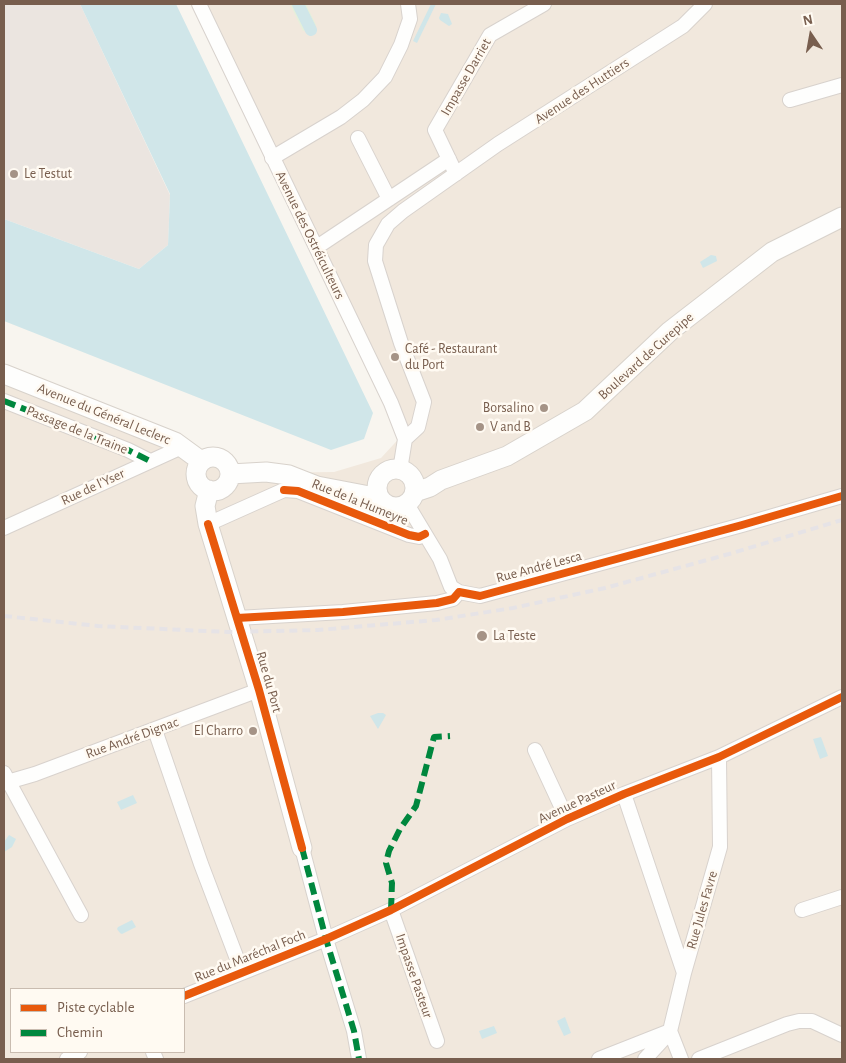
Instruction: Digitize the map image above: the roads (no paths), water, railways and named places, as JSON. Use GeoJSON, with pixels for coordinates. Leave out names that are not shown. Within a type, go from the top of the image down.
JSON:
{"type":"FeatureCollection","features":[{"type":"Feature","properties":{"kind":"main road","name":"Boulevard de Curepipe"},"geometry":{"type":"LineString","coordinates":[[408,486],[430,487],[441,480],[507,456],[585,411],[670,331],[772,252],[842,217]]}},
{"type":"Feature","properties":{"kind":"main road","name":"Avenue du Général Leclerc"},"geometry":{"type":"LineString","coordinates":[[4,374],[175,442],[201,461]]}},
{"type":"Feature","properties":{"kind":"main road"},"geometry":{"type":"LineString","coordinates":[[211,457],[222,460],[229,468],[230,474],[229,479],[219,490],[208,490],[200,485],[196,470],[201,461],[211,457]]}},
{"type":"Feature","properties":{"kind":"main road"},"geometry":{"type":"LineString","coordinates":[[345,492],[380,478],[389,471],[408,486],[395,507],[389,506],[380,498],[377,488],[380,478]]}},
{"type":"Feature","properties":{"kind":"main road"},"geometry":{"type":"LineString","coordinates":[[230,474],[266,472],[289,475],[317,486],[380,498]]}},
{"type":"Feature","properties":{"kind":"main road","name":"Rue du Port"},"geometry":{"type":"LineString","coordinates":[[208,490],[205,506],[208,524],[259,690],[302,848]]}},
{"type":"Feature","properties":{"kind":"street","name":"Avenue des Ostréiculteurs"},"geometry":{"type":"LineString","coordinates":[[198,4],[392,403],[406,439]]}},
{"type":"Feature","properties":{"kind":"street"},"geometry":{"type":"LineString","coordinates":[[272,158],[341,117],[363,100],[385,77],[401,46],[410,18],[408,4]]}},
{"type":"Feature","properties":{"kind":"street","name":"Impasse Darriet"},"geometry":{"type":"LineString","coordinates":[[456,174],[435,130],[490,35],[544,4]]}},
{"type":"Feature","properties":{"kind":"street","name":"Avenue des Huttiers"},"geometry":{"type":"LineString","coordinates":[[406,439],[418,427],[424,402],[401,343],[375,261],[376,245],[388,224],[403,211],[498,144],[683,26],[705,4]]}},
{"type":"Feature","properties":{"kind":"street"},"geometry":{"type":"LineString","coordinates":[[790,100],[842,85]]}},
{"type":"Feature","properties":{"kind":"street"},"geometry":{"type":"LineString","coordinates":[[358,138],[389,199]]}},
{"type":"Feature","properties":{"kind":"street"},"geometry":{"type":"LineString","coordinates":[[317,247],[449,159]]}},
{"type":"Feature","properties":{"kind":"street","name":"Passage de la Traine"},"geometry":{"type":"LineString","coordinates":[[4,401],[128,450],[150,461]]}},
{"type":"Feature","properties":{"kind":"street"},"geometry":{"type":"LineString","coordinates":[[237,618],[343,612],[437,603],[453,598],[459,592],[451,586],[440,559],[425,534],[408,486],[406,439]]}},
{"type":"Feature","properties":{"kind":"street","name":"Rue de l'Yser"},"geometry":{"type":"LineString","coordinates":[[4,528],[182,447]]}},
{"type":"Feature","properties":{"kind":"street","name":"Rue de la Humeyre"},"geometry":{"type":"LineString","coordinates":[[208,524],[284,490],[298,491],[409,535],[419,537],[425,534]]}},
{"type":"Feature","properties":{"kind":"street","name":"Rue André Lesca"},"geometry":{"type":"LineString","coordinates":[[459,592],[480,596],[842,496]]}},
{"type":"Feature","properties":{"kind":"street","name":"Rue André Dignac"},"geometry":{"type":"LineString","coordinates":[[5,779],[35,774],[259,690]]}},
{"type":"Feature","properties":{"kind":"street","name":"Avenue Pasteur"},"geometry":{"type":"LineString","coordinates":[[326,939],[391,910],[568,818],[719,757],[842,696]]}},
{"type":"Feature","properties":{"kind":"street"},"geometry":{"type":"LineString","coordinates":[[155,730],[201,864],[242,972]]}},
{"type":"Feature","properties":{"kind":"street"},"geometry":{"type":"LineString","coordinates":[[534,750],[568,818]]}},
{"type":"Feature","properties":{"kind":"street","name":"Rue Jules Favre"},"geometry":{"type":"LineString","coordinates":[[670,1031],[684,973],[720,847],[719,757]]}},
{"type":"Feature","properties":{"kind":"street"},"geometry":{"type":"LineString","coordinates":[[5,779],[81,915]]}},
{"type":"Feature","properties":{"kind":"street"},"geometry":{"type":"LineString","coordinates":[[624,794],[684,973]]}},
{"type":"Feature","properties":{"kind":"street","name":"Rue du Port"},"geometry":{"type":"LineString","coordinates":[[302,848],[326,939],[354,1031],[358,1059]]}},
{"type":"Feature","properties":{"kind":"street"},"geometry":{"type":"LineString","coordinates":[[802,910],[842,897]]}},
{"type":"Feature","properties":{"kind":"street","name":"Impasse Pasteur"},"geometry":{"type":"LineString","coordinates":[[391,910],[437,1041]]}},
{"type":"Feature","properties":{"kind":"street","name":"Rue du Maréchal Foch"},"geometry":{"type":"LineString","coordinates":[[185,996],[326,939]]}},
{"type":"Feature","properties":{"kind":"street"},"geometry":{"type":"LineString","coordinates":[[699,1059],[799,1021],[812,1021],[842,1035]]}},
{"type":"Feature","properties":{"kind":"street"},"geometry":{"type":"LineString","coordinates":[[599,1059],[670,1031]]}},
{"type":"Feature","properties":{"kind":"street"},"geometry":{"type":"LineString","coordinates":[[644,1059],[670,1031]]}},
{"type":"Feature","properties":{"kind":"street"},"geometry":{"type":"LineString","coordinates":[[670,1031],[681,1059]]}},
{"type":"Feature","properties":{"kind":"street"},"geometry":{"type":"LineString","coordinates":[[67,1059],[78,1053]]}},
{"type":"Feature","properties":{"kind":"waterway"},"geometry":{"type":"LineString","coordinates":[[298,4],[311,30]]}},
{"type":"Feature","properties":{"kind":"railway"},"geometry":{"type":"LineString","coordinates":[[4,616],[98,626],[228,632],[318,630],[436,620],[513,608],[605,588],[729,554],[842,520]]}},
{"type":"Feature","properties":{"kind":"place","name":"Le Testut"},"geometry":{"type":"Point","coordinates":[14,174]}},
{"type":"Feature","properties":{"kind":"place","name":"Café - Restaurant du Port"},"geometry":{"type":"Point","coordinates":[395,357]}},
{"type":"Feature","properties":{"kind":"place","name":"Borsalino"},"geometry":{"type":"Point","coordinates":[544,408]}},
{"type":"Feature","properties":{"kind":"place","name":"V and B"},"geometry":{"type":"Point","coordinates":[480,427]}},
{"type":"Feature","properties":{"kind":"place","name":"La Teste"},"geometry":{"type":"Point","coordinates":[482,636]}},
{"type":"Feature","properties":{"kind":"place","name":"El Charro"},"geometry":{"type":"Point","coordinates":[253,731]}}]}
